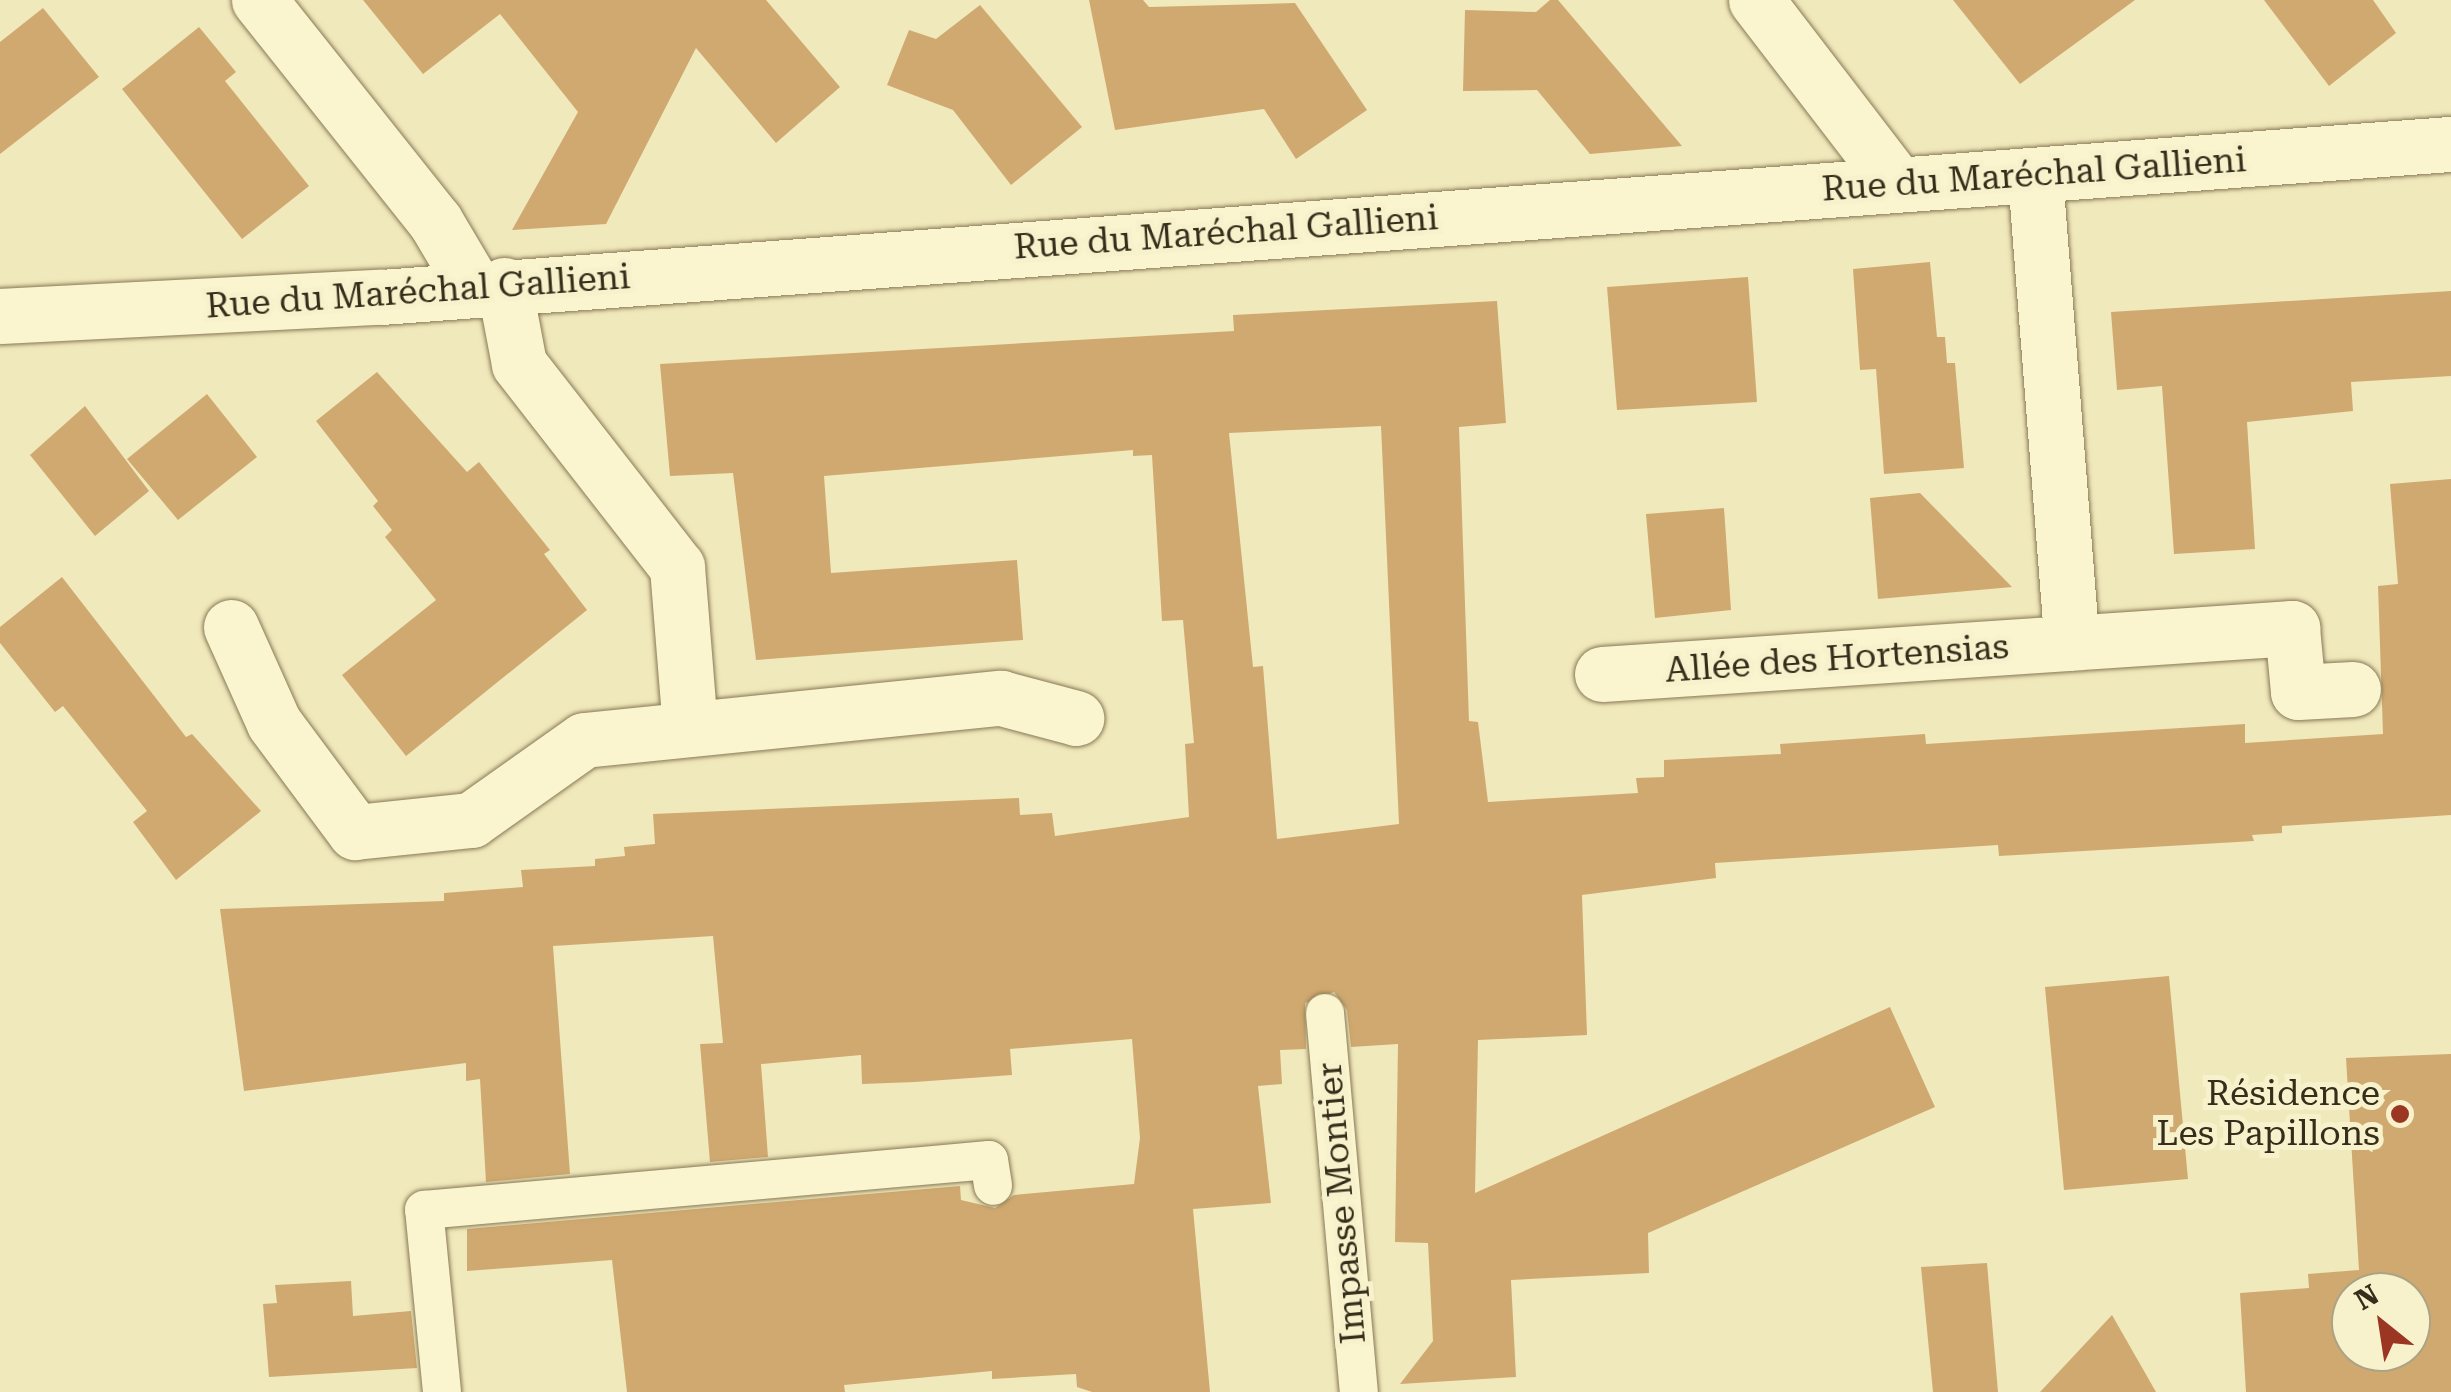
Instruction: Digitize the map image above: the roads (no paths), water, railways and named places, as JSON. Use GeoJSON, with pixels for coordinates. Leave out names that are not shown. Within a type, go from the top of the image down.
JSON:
{"type":"FeatureCollection","features":[{"type":"Feature","properties":{"kind":"street"},"geometry":{"type":"LineString","coordinates":[[259,0],[489,286],[519,364],[677,566],[690,728]]}},
{"type":"Feature","properties":{"kind":"street"},"geometry":{"type":"LineString","coordinates":[[1756,0],[1896,184]]}},
{"type":"Feature","properties":{"kind":"street","name":"Rue du Maréchal Gallieni"},"geometry":{"type":"LineString","coordinates":[[0,316],[489,286],[2451,144]]}},
{"type":"Feature","properties":{"kind":"street"},"geometry":{"type":"LineString","coordinates":[[2035,176],[2072,643]]}},
{"type":"Feature","properties":{"kind":"street"},"geometry":{"type":"LineString","coordinates":[[231,627],[274,723],[354,832],[471,820],[584,740],[1001,698],[1076,718]]}},
{"type":"Feature","properties":{"kind":"street","name":"Allée des Hortensias"},"geometry":{"type":"LineString","coordinates":[[1602,674],[2292,628],[2298,692],[2353,689]]}},
{"type":"Feature","properties":{"kind":"lane","name":"Impasse Montier"},"geometry":{"type":"LineString","coordinates":[[1324,1013],[1359,1392]]}},
{"type":"Feature","properties":{"kind":"lane"},"geometry":{"type":"LineString","coordinates":[[442,1392],[424,1210],[990,1160],[993,1186]]}},
{"type":"Feature","properties":{"kind":"place","name":"Résidence Les Papillons"},"geometry":{"type":"Point","coordinates":[2400,1114]}}]}
